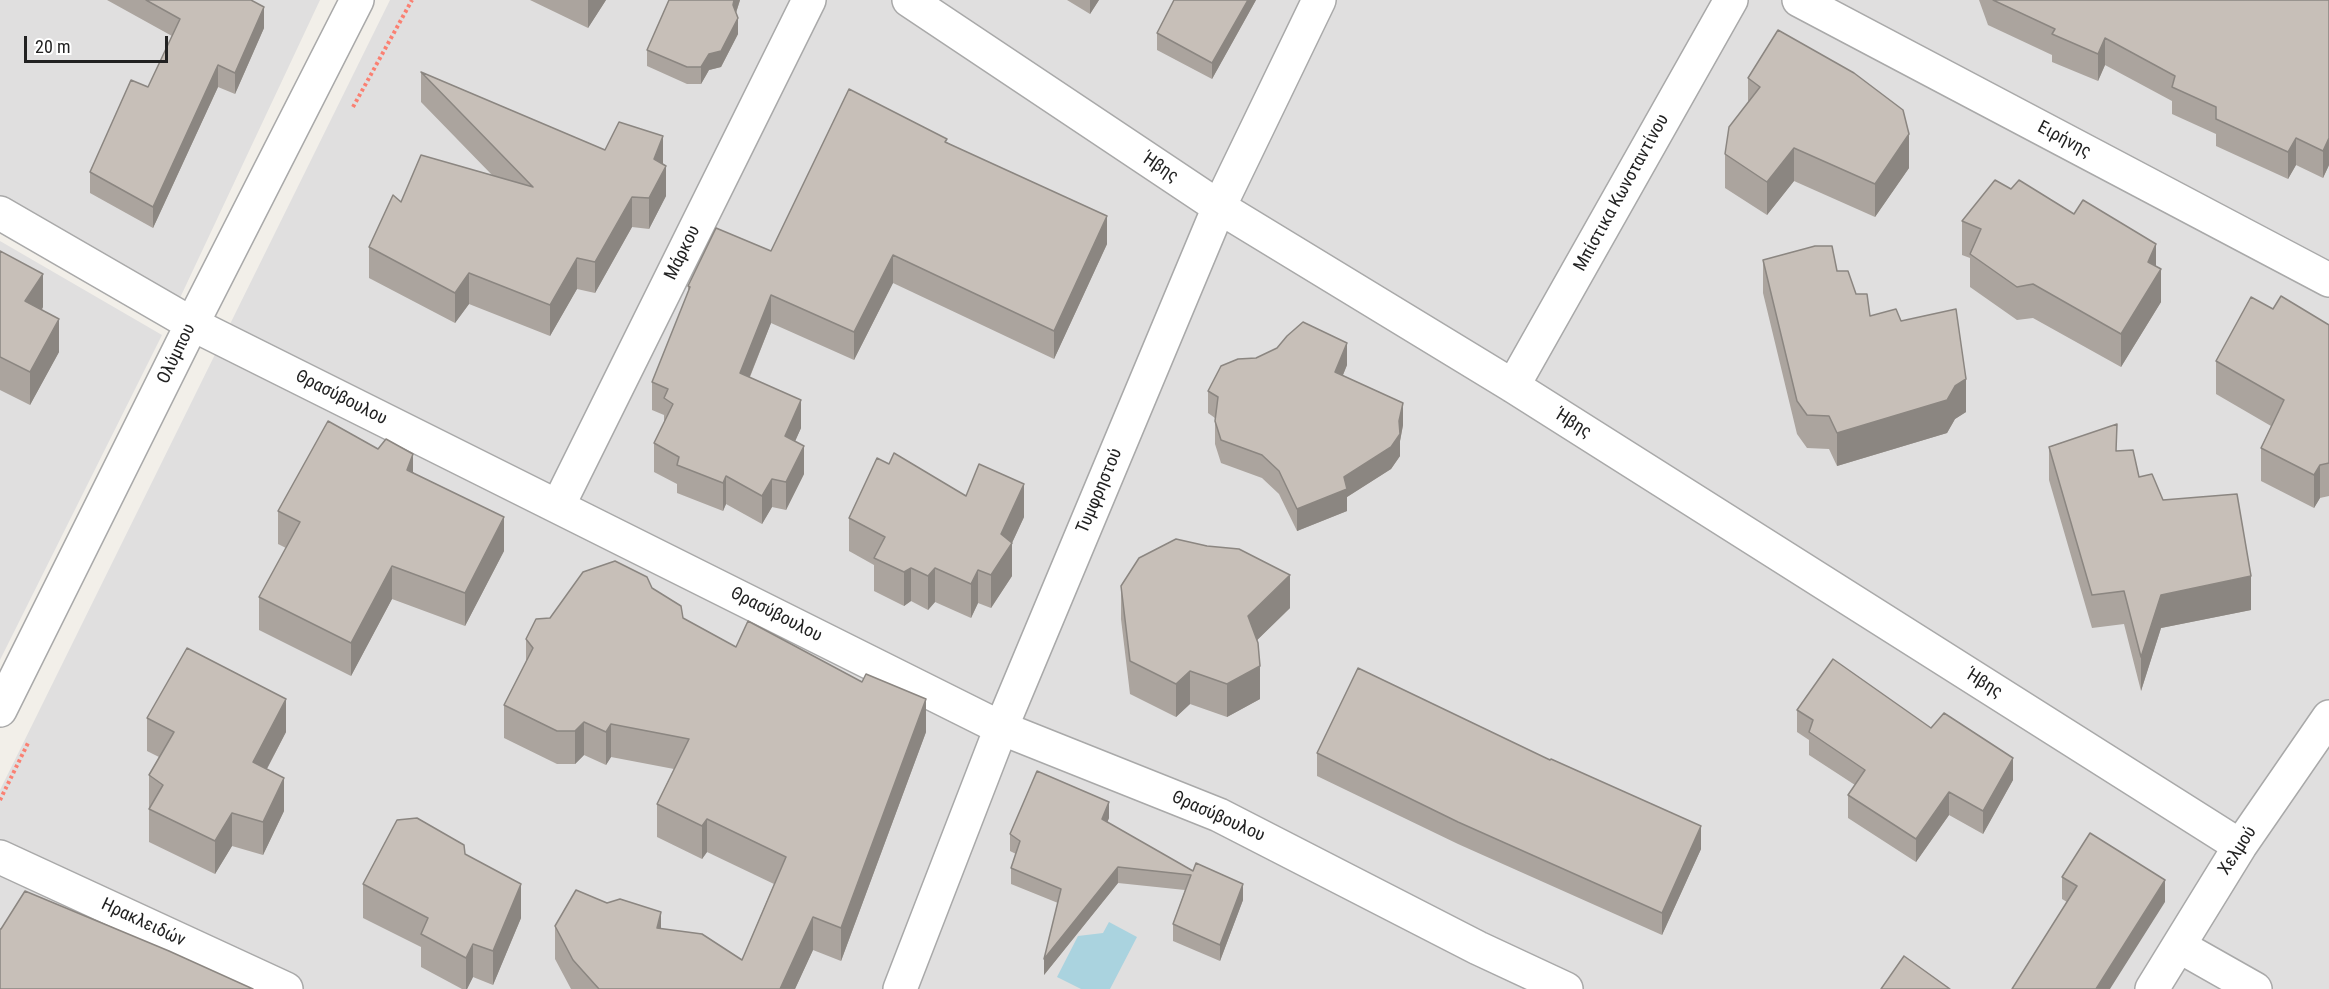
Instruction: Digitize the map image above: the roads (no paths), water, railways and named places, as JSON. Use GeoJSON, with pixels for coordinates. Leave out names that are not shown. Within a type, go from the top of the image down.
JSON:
{"type":"FeatureCollection","features":[{"type":"Feature","properties":{"kind":"street","name":"Ολύμπου"},"geometry":{"type":"LineString","coordinates":[[0,710],[192,324],[357,0]]}},
{"type":"Feature","properties":{"kind":"street","name":"Μάρκου"},"geometry":{"type":"LineString","coordinates":[[558,506],[809,0]]}},
{"type":"Feature","properties":{"kind":"street","name":"Ήβης"},"geometry":{"type":"LineString","coordinates":[[909,0],[1219,207],[1513,386],[2240,846]]}},
{"type":"Feature","properties":{"kind":"street","name":"Τυμφρηστού"},"geometry":{"type":"LineString","coordinates":[[900,989],[1001,728],[1219,207],[1319,0]]}},
{"type":"Feature","properties":{"kind":"street","name":"Mπίστικα Κωνσταντίνου"},"geometry":{"type":"LineString","coordinates":[[1513,386],[1731,0]]}},
{"type":"Feature","properties":{"kind":"street","name":"Ειρήνης"},"geometry":{"type":"LineString","coordinates":[[1799,0],[2329,280]]}},
{"type":"Feature","properties":{"kind":"street","name":"Θρασύβουλου"},"geometry":{"type":"LineString","coordinates":[[0,213],[192,324],[1001,728],[1219,815],[1478,948],[1566,989]]}},
{"type":"Feature","properties":{"kind":"street","name":"Χελμού"},"geometry":{"type":"LineString","coordinates":[[2152,989],[2240,846],[2329,717]]}},
{"type":"Feature","properties":{"kind":"street","name":"Ηρακλειδών"},"geometry":{"type":"LineString","coordinates":[[0,857],[286,989]]}},
{"type":"Feature","properties":{"kind":"street"},"geometry":{"type":"LineString","coordinates":[[2179,946],[2255,989]]}},
{"type":"Feature","properties":{"kind":"water"},"geometry":{"type":"Polygon","coordinates":[[[1109,922],[1137,937],[1110,989],[1081,989],[1057,977],[1078,936],[1103,933],[1109,922]]]}}]}
